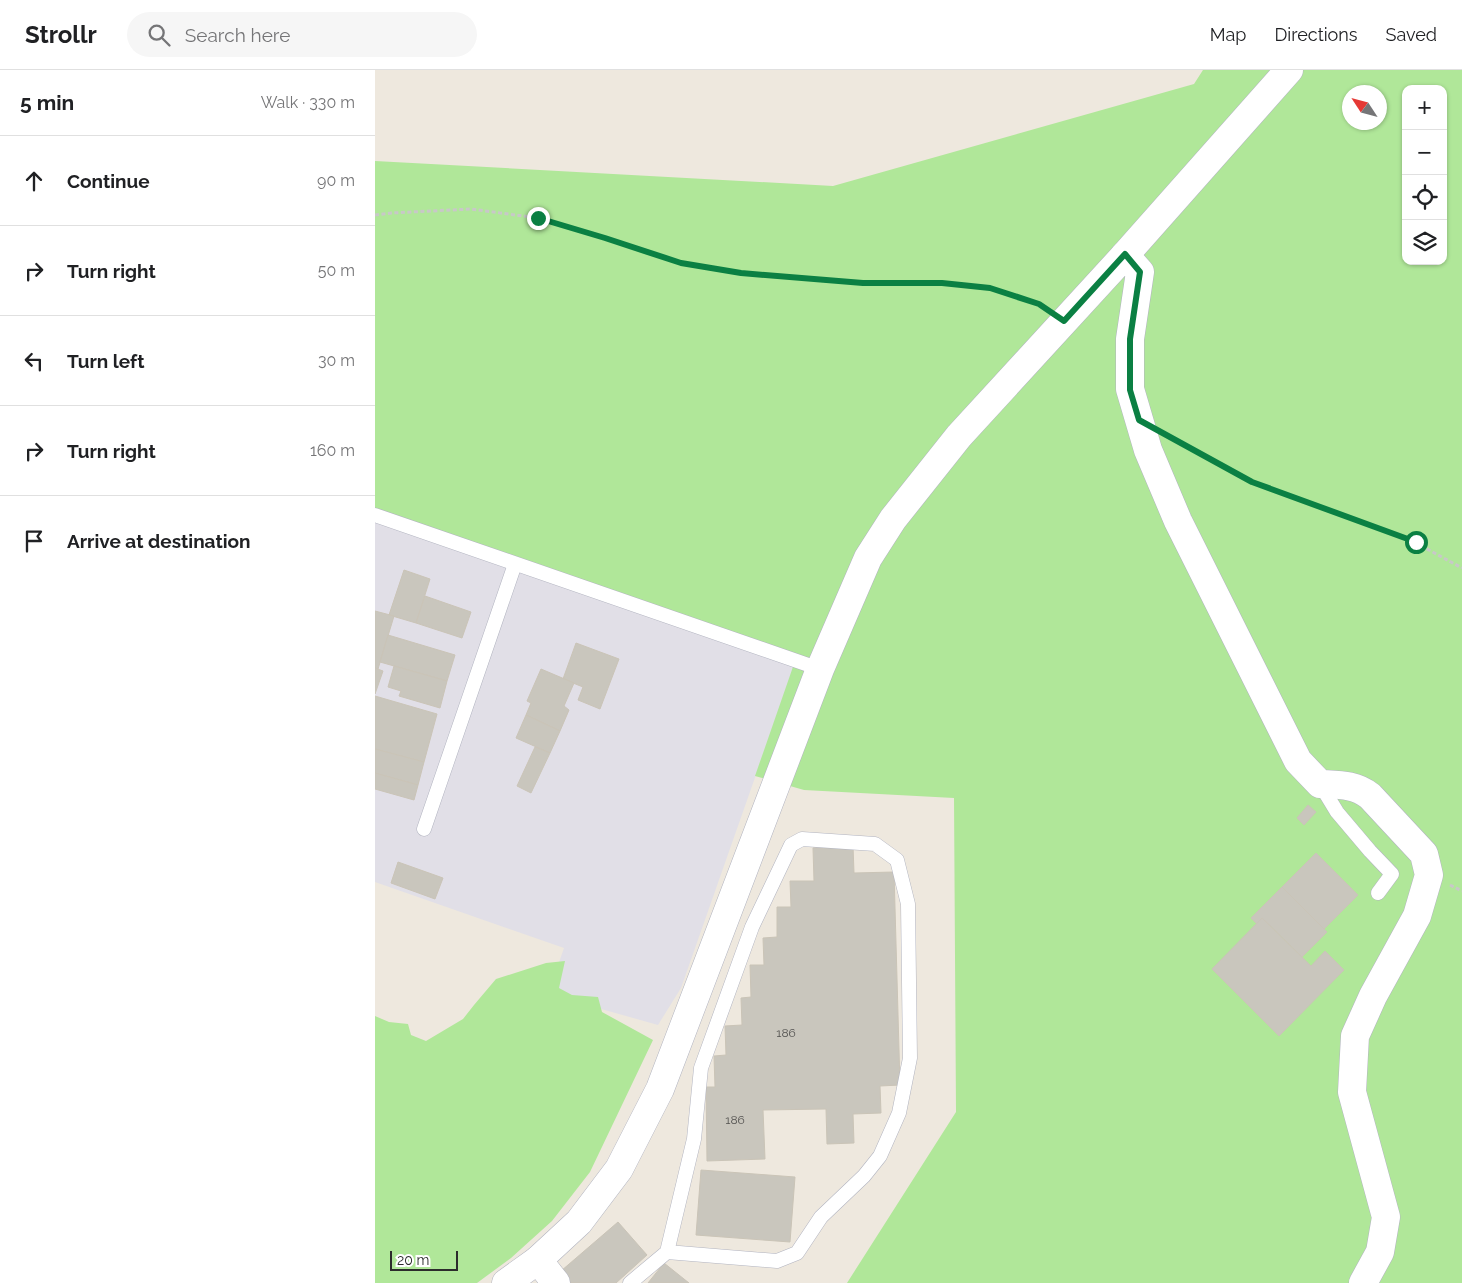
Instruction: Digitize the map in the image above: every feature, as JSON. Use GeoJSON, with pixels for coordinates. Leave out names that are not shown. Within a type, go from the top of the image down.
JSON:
{"type":"FeatureCollection","features":[{"type":"Feature","properties":{"kind":"street"},"geometry":{"type":"LineString","coordinates":[[506,1283],[538,1260],[579,1222],[619,1169],[660,1089],[820,669],[868,558],[893,519],[959,436],[1289,70]]}},
{"type":"Feature","properties":{"kind":"street"},"geometry":{"type":"LineString","coordinates":[[1125,254],[1140,272],[1130,339],[1130,390],[1148,450],[1178,521],[1298,761],[1320,784],[1352,786],[1370,796],[1424,854],[1429,875],[1417,916],[1373,996],[1355,1036],[1352,1092],[1386,1217],[1380,1252],[1363,1283]]}},
{"type":"Feature","properties":{"kind":"street"},"geometry":{"type":"LineString","coordinates":[[538,1260],[556,1283]]}},
{"type":"Feature","properties":{"kind":"lane"},"geometry":{"type":"LineString","coordinates":[[375,515],[820,669]]}},
{"type":"Feature","properties":{"kind":"lane"},"geometry":{"type":"LineString","coordinates":[[424,829],[515,564]]}},
{"type":"Feature","properties":{"kind":"lane"},"geometry":{"type":"LineString","coordinates":[[1320,784],[1337,812],[1369,851],[1392,874],[1378,893]]}},
{"type":"Feature","properties":{"kind":"lane"},"geometry":{"type":"LineString","coordinates":[[629,1283],[667,1252],[694,1139],[701,1068],[752,927],[791,845],[802,839],[875,844],[897,860],[909,904],[910,1058],[899,1113],[880,1156],[863,1176],[821,1217],[797,1253],[777,1261],[667,1252]]}},
{"type":"Feature","properties":{"kind":"path"},"geometry":{"type":"LineString","coordinates":[[375,216],[391,213],[471,209],[538,218],[681,263],[741,273],[863,283],[942,283],[990,288],[1039,304],[1064,321]]}},
{"type":"Feature","properties":{"kind":"path"},"geometry":{"type":"LineString","coordinates":[[1139,420],[1252,482],[1416,542],[1462,568]]}},
{"type":"Feature","properties":{"kind":"shaded area"},"geometry":{"type":"Polygon","coordinates":[[[375,515],[796,661],[681,988],[658,1025],[548,994],[564,948],[375,882],[375,515]]]}},
{"type":"Feature","properties":{"kind":"green space"},"geometry":{"type":"Polygon","coordinates":[[[1203,70],[1462,70],[1462,1283],[847,1283],[956,1112],[954,798],[804,790],[755,776],[795,661],[375,515],[375,161],[833,186],[1194,84],[1203,70]]]}},
{"type":"Feature","properties":{"kind":"green space"},"geometry":{"type":"Polygon","coordinates":[[[565,961],[559,988],[572,995],[598,997],[602,1012],[653,1040],[590,1172],[552,1221],[511,1258],[477,1283],[375,1283],[375,1016],[389,1022],[408,1024],[411,1035],[426,1041],[463,1019],[496,979],[546,963],[565,961]]]}},
{"type":"Feature","properties":{"kind":"building"},"geometry":{"type":"Polygon","coordinates":[[[404,570],[430,579],[416,623],[389,615],[404,570]]]}},
{"type":"Feature","properties":{"kind":"building"},"geometry":{"type":"Polygon","coordinates":[[[425,596],[471,612],[462,638],[416,623],[425,596]]]}},
{"type":"Feature","properties":{"kind":"building"},"geometry":{"type":"Polygon","coordinates":[[[375,611],[394,616],[378,669],[375,668],[375,611]]]}},
{"type":"Feature","properties":{"kind":"building"},"geometry":{"type":"Polygon","coordinates":[[[388,635],[455,655],[447,681],[380,662],[388,635]]]}},
{"type":"Feature","properties":{"kind":"building"},"geometry":{"type":"Polygon","coordinates":[[[576,643],[619,659],[600,709],[578,700],[583,687],[563,679],[576,643]]]}},
{"type":"Feature","properties":{"kind":"building"},"geometry":{"type":"Polygon","coordinates":[[[394,666],[447,681],[440,708],[399,696],[401,691],[388,687],[394,666]]]}},
{"type":"Feature","properties":{"kind":"building"},"geometry":{"type":"Polygon","coordinates":[[[375,668],[383,671],[375,694],[375,668]]]}},
{"type":"Feature","properties":{"kind":"building"},"geometry":{"type":"Polygon","coordinates":[[[541,669],[574,683],[564,706],[569,710],[560,731],[526,715],[531,703],[527,701],[541,669]]]}},
{"type":"Feature","properties":{"kind":"building"},"geometry":{"type":"Polygon","coordinates":[[[375,696],[437,714],[424,762],[375,749],[375,696]]]}},
{"type":"Feature","properties":{"kind":"building"},"geometry":{"type":"Polygon","coordinates":[[[526,715],[560,731],[550,753],[516,738],[526,715]]]}},
{"type":"Feature","properties":{"kind":"building"},"geometry":{"type":"Polygon","coordinates":[[[535,747],[550,753],[531,793],[517,786],[535,747]]]}},
{"type":"Feature","properties":{"kind":"building"},"geometry":{"type":"Polygon","coordinates":[[[375,749],[424,762],[418,785],[375,773],[375,749]]]}},
{"type":"Feature","properties":{"kind":"building"},"geometry":{"type":"Polygon","coordinates":[[[375,773],[418,785],[414,800],[375,789],[375,773]]]}},
{"type":"Feature","properties":{"kind":"building"},"geometry":{"type":"Polygon","coordinates":[[[1308,805],[1316,812],[1304,825],[1297,818],[1308,805]]]}},
{"type":"Feature","properties":{"kind":"building"},"geometry":{"type":"Polygon","coordinates":[[[853,846],[854,873],[894,872],[900,1085],[880,1086],[881,1113],[853,1114],[854,1143],[827,1144],[826,1109],[763,1110],[765,1159],[707,1161],[706,1087],[715,1087],[714,1056],[726,1055],[725,1026],[742,1025],[741,998],[751,997],[750,965],[764,965],[763,938],[777,937],[777,907],[791,907],[790,881],[814,881],[813,848],[853,846]]]}},
{"type":"Feature","properties":{"kind":"building"},"geometry":{"type":"Polygon","coordinates":[[[1316,853],[1358,895],[1324,929],[1282,887],[1316,853]]]}},
{"type":"Feature","properties":{"kind":"building"},"geometry":{"type":"Polygon","coordinates":[[[398,862],[443,878],[435,899],[391,883],[398,862]]]}},
{"type":"Feature","properties":{"kind":"building"},"geometry":{"type":"Polygon","coordinates":[[[1282,887],[1327,932],[1302,957],[1262,918],[1257,924],[1251,918],[1282,887]]]}},
{"type":"Feature","properties":{"kind":"building"},"geometry":{"type":"Polygon","coordinates":[[[1262,918],[1311,966],[1325,951],[1344,970],[1279,1036],[1212,969],[1262,918]]]}},
{"type":"Feature","properties":{"kind":"building"},"geometry":{"type":"Polygon","coordinates":[[[701,1170],[795,1177],[790,1242],[696,1235],[701,1170]]]}},
{"type":"Feature","properties":{"kind":"building"},"geometry":{"type":"Polygon","coordinates":[[[618,1222],[647,1255],[616,1283],[571,1283],[561,1271],[618,1222]]]}},
{"type":"Feature","properties":{"kind":"building"},"geometry":{"type":"Polygon","coordinates":[[[664,1263],[689,1283],[648,1283],[664,1263]]]}},
{"type":"Feature","properties":{"kind":"route"},"geometry":{"type":"LineString","coordinates":[[538,218],[681,263],[741,273],[863,283],[942,283],[990,288],[1039,304],[1064,321],[1125,254],[1140,272],[1130,339],[1130,390],[1139,420],[1252,482],[1416,542]]}}]}
